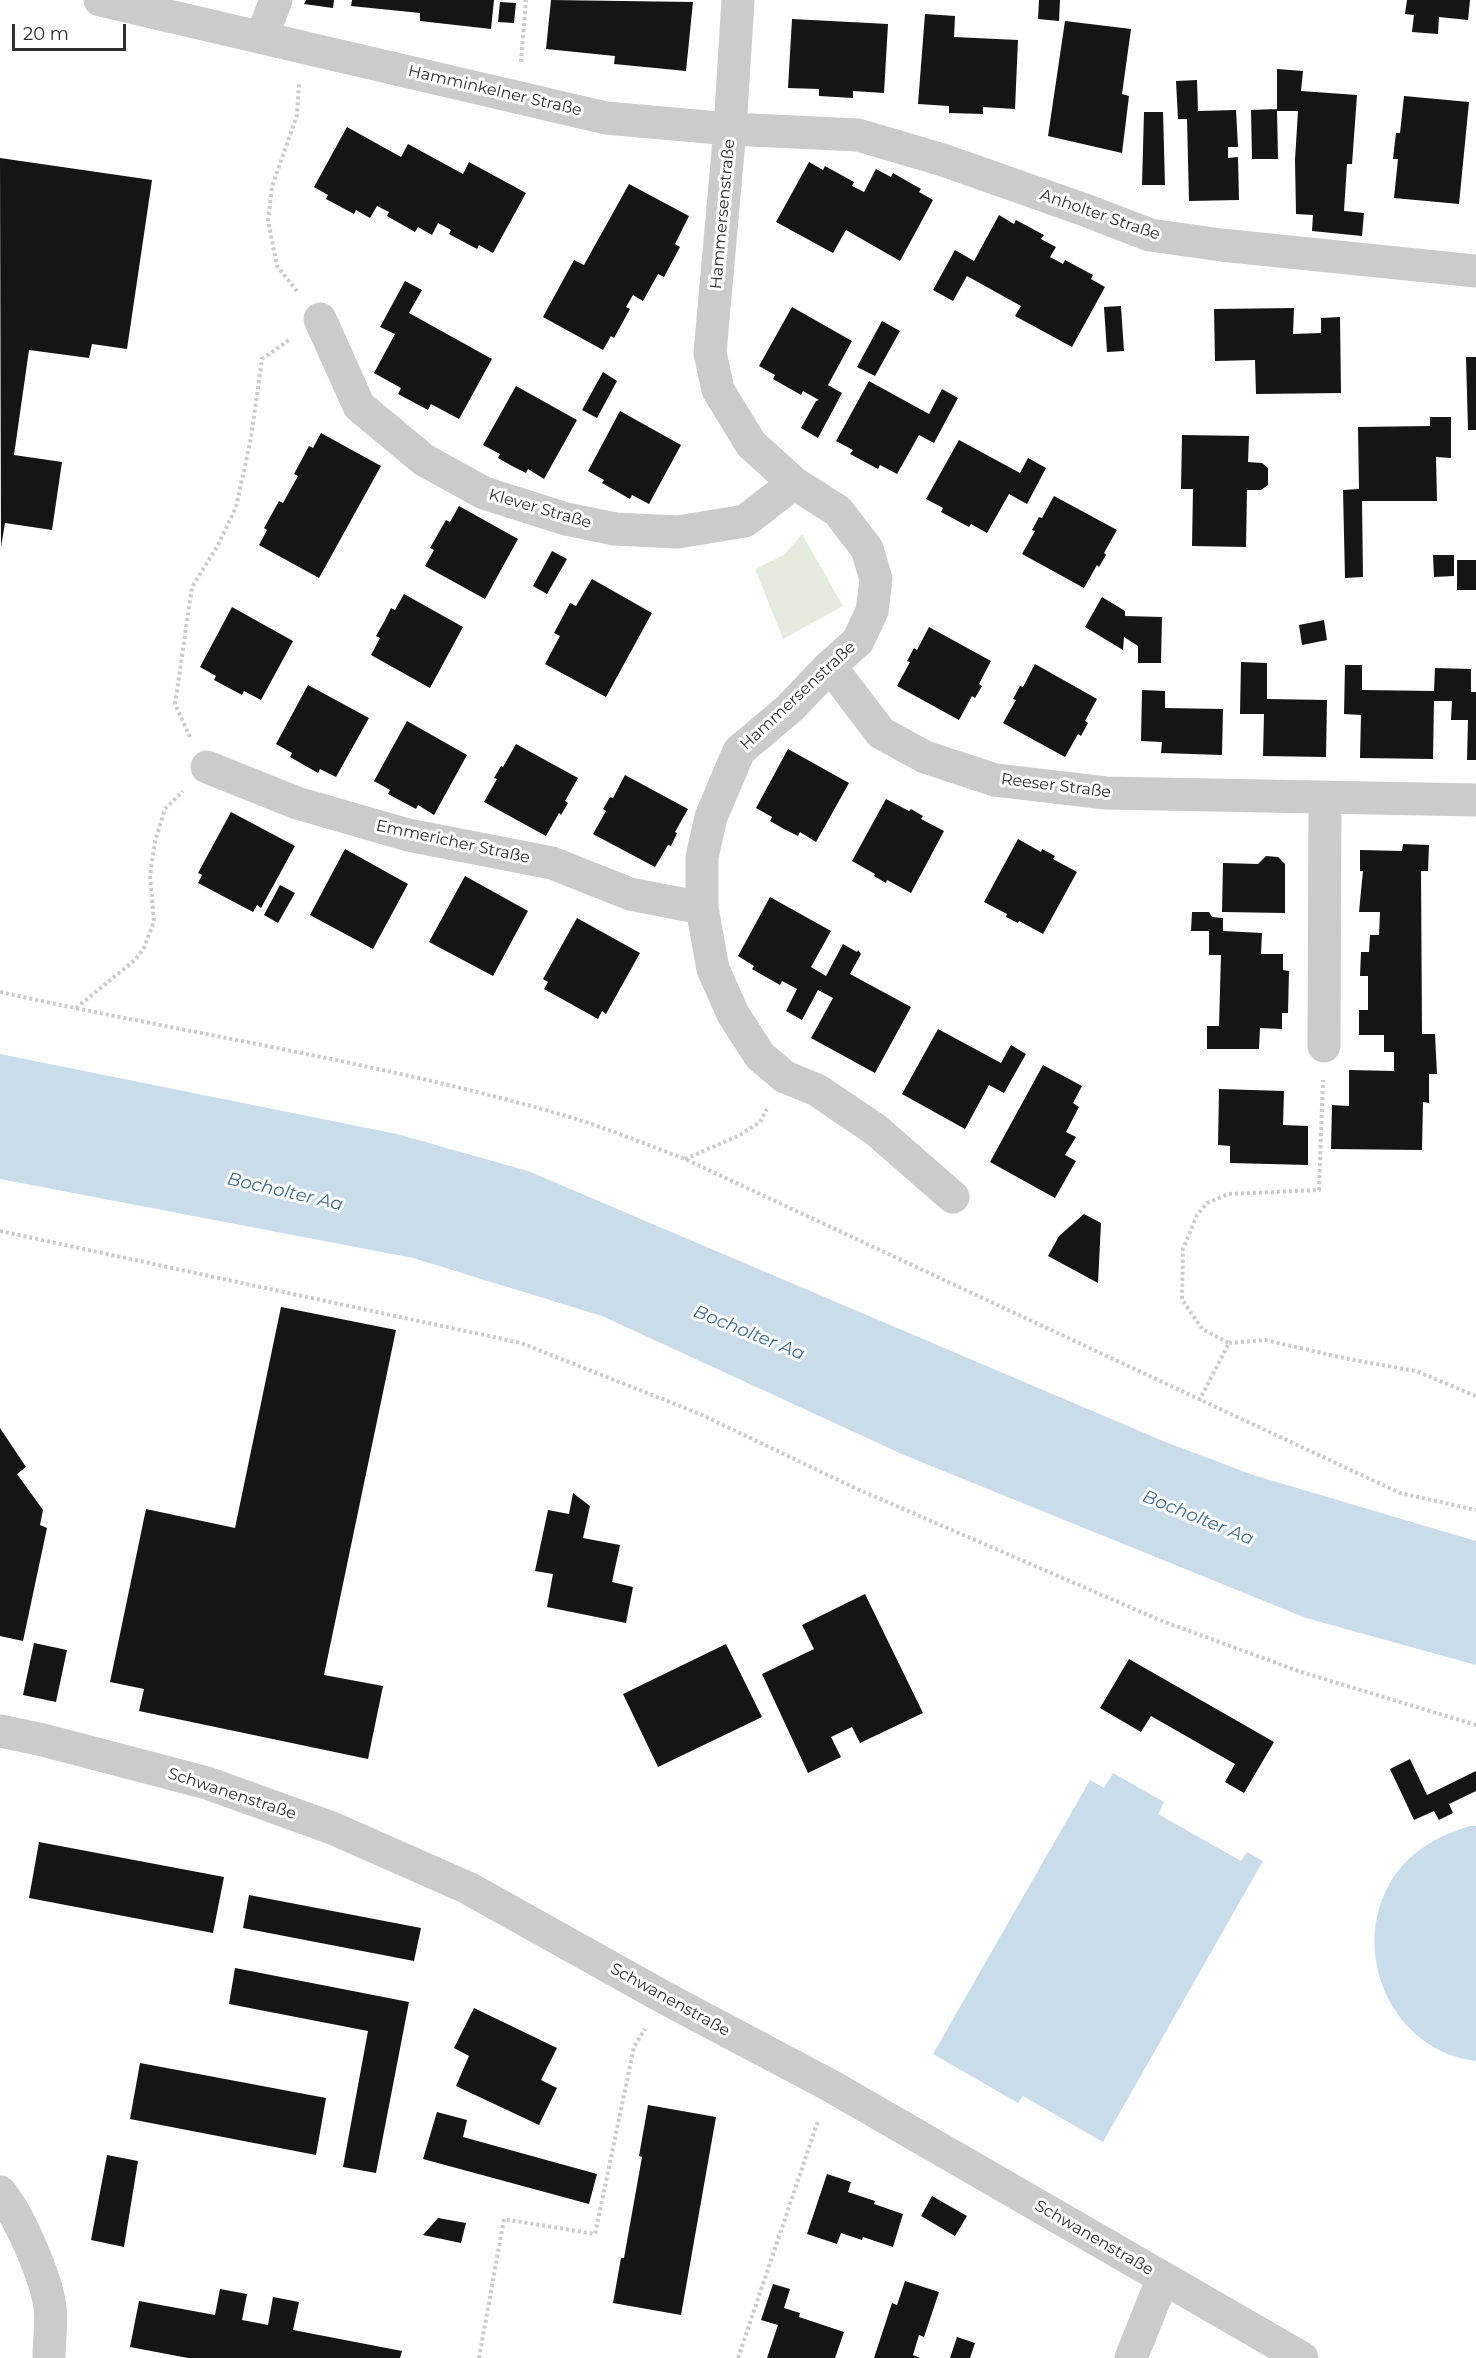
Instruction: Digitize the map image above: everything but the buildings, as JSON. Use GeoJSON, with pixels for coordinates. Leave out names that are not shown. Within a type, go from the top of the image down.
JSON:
{"type":"FeatureCollection","features":[{"type":"Feature","properties":{"kind":"street","name":"Hamminkelner Straße"},"geometry":{"type":"LineString","coordinates":[[100,0],[606,118],[730,129]]}},
{"type":"Feature","properties":{"kind":"street"},"geometry":{"type":"LineString","coordinates":[[262,36],[276,0]]}},
{"type":"Feature","properties":{"kind":"street","name":"Hammersenstraße"},"geometry":{"type":"LineString","coordinates":[[738,0],[730,129],[710,353],[718,390],[751,444],[794,483],[838,511],[867,549],[876,579],[872,611],[858,641],[830,666],[790,708],[739,751],[711,817],[702,857],[702,908],[713,969],[733,1014],[760,1056],[785,1077],[817,1090],[876,1130],[953,1197]]}},
{"type":"Feature","properties":{"kind":"street","name":"Anholter Straße"},"geometry":{"type":"LineString","coordinates":[[730,129],[858,135],[943,160],[1150,235],[1221,245],[1476,271]]}},
{"type":"Feature","properties":{"kind":"street","name":"Klever Straße"},"geometry":{"type":"LineString","coordinates":[[320,319],[359,406],[424,460],[484,494],[566,519],[615,530],[678,532],[745,521],[794,483]]}},
{"type":"Feature","properties":{"kind":"street","name":"Reeser Straße"},"geometry":{"type":"LineString","coordinates":[[830,666],[881,733],[924,756],[995,780],[1106,793],[1476,800]]}},
{"type":"Feature","properties":{"kind":"street","name":"Emmericher Straße"},"geometry":{"type":"LineString","coordinates":[[207,767],[297,803],[408,835],[552,863],[630,894],[702,908]]}},
{"type":"Feature","properties":{"kind":"street"},"geometry":{"type":"LineString","coordinates":[[1324,1046],[1325,798]]}},
{"type":"Feature","properties":{"kind":"street","name":"Schwanenstraße"},"geometry":{"type":"LineString","coordinates":[[0,1731],[207,1783],[332,1828],[468,1888],[665,1998],[831,2086],[1302,2358]]}},
{"type":"Feature","properties":{"kind":"street"},"geometry":{"type":"LineString","coordinates":[[0,2192],[8,2201],[33,2251],[50,2306],[49,2358]]}},
{"type":"Feature","properties":{"kind":"street"},"geometry":{"type":"LineString","coordinates":[[1131,2358],[1163,2278]]}},
{"type":"Feature","properties":{"kind":"path"},"geometry":{"type":"LineString","coordinates":[[518,96],[526,0]]}},
{"type":"Feature","properties":{"kind":"path"},"geometry":{"type":"LineString","coordinates":[[75,1008],[135,960],[144,948],[154,921],[150,876],[155,841],[165,809],[207,767],[175,704],[192,587],[218,545],[236,507],[251,438],[262,359],[320,319],[277,266],[268,220],[272,187],[297,116],[300,46]]}},
{"type":"Feature","properties":{"kind":"path"},"geometry":{"type":"LineString","coordinates":[[0,992],[409,1075],[558,1113],[685,1160],[1400,1493],[1476,1510]]}},
{"type":"Feature","properties":{"kind":"path"},"geometry":{"type":"LineString","coordinates":[[1324,1046],[1319,1190],[1228,1194],[1207,1203],[1197,1215],[1183,1250],[1182,1299],[1202,1329],[1229,1343],[1265,1340],[1348,1359],[1416,1371],[1476,1396]]}},
{"type":"Feature","properties":{"kind":"path"},"geometry":{"type":"LineString","coordinates":[[685,1160],[738,1136],[760,1122],[785,1077]]}},
{"type":"Feature","properties":{"kind":"path"},"geometry":{"type":"LineString","coordinates":[[0,1231],[521,1343],[700,1414],[855,1488],[1162,1621],[1301,1672],[1476,1725]]}},
{"type":"Feature","properties":{"kind":"path"},"geometry":{"type":"LineString","coordinates":[[1199,1401],[1229,1343]]}},
{"type":"Feature","properties":{"kind":"path"},"geometry":{"type":"LineString","coordinates":[[479,2358],[504,2219],[595,2234],[634,2046],[665,1998]]}},
{"type":"Feature","properties":{"kind":"path"},"geometry":{"type":"LineString","coordinates":[[738,2358],[796,2182],[831,2086]]}},
{"type":"Feature","properties":{"kind":"green space"},"geometry":{"type":"Polygon","coordinates":[[[802,534],[843,606],[783,639],[755,569],[784,555],[802,534]]]}},
{"type":"Feature","properties":{"kind":"water","name":"Bocholter Aa"},"geometry":{"type":"Polygon","coordinates":[[[0,1054],[397,1134],[528,1171],[1163,1441],[1253,1475],[1476,1541],[1476,1665],[1306,1618],[904,1455],[602,1316],[413,1258],[0,1179],[0,1054]]]}},
{"type":"Feature","properties":{"kind":"water"},"geometry":{"type":"Polygon","coordinates":[[[1113,1773],[1164,1802],[1158,1814],[1241,1861],[1247,1852],[1263,1861],[1103,2142],[1023,2096],[1018,2103],[933,2054],[1090,1780],[1104,1788],[1113,1773]]]}},
{"type":"Feature","properties":{"kind":"water"},"geometry":{"type":"Polygon","coordinates":[[[1470,1826],[1476,1826],[1476,2061],[1447,2053],[1422,2039],[1402,2019],[1386,1995],[1377,1968],[1374,1939],[1379,1911],[1390,1883],[1405,1862],[1435,1840],[1470,1826]]]}}]}
